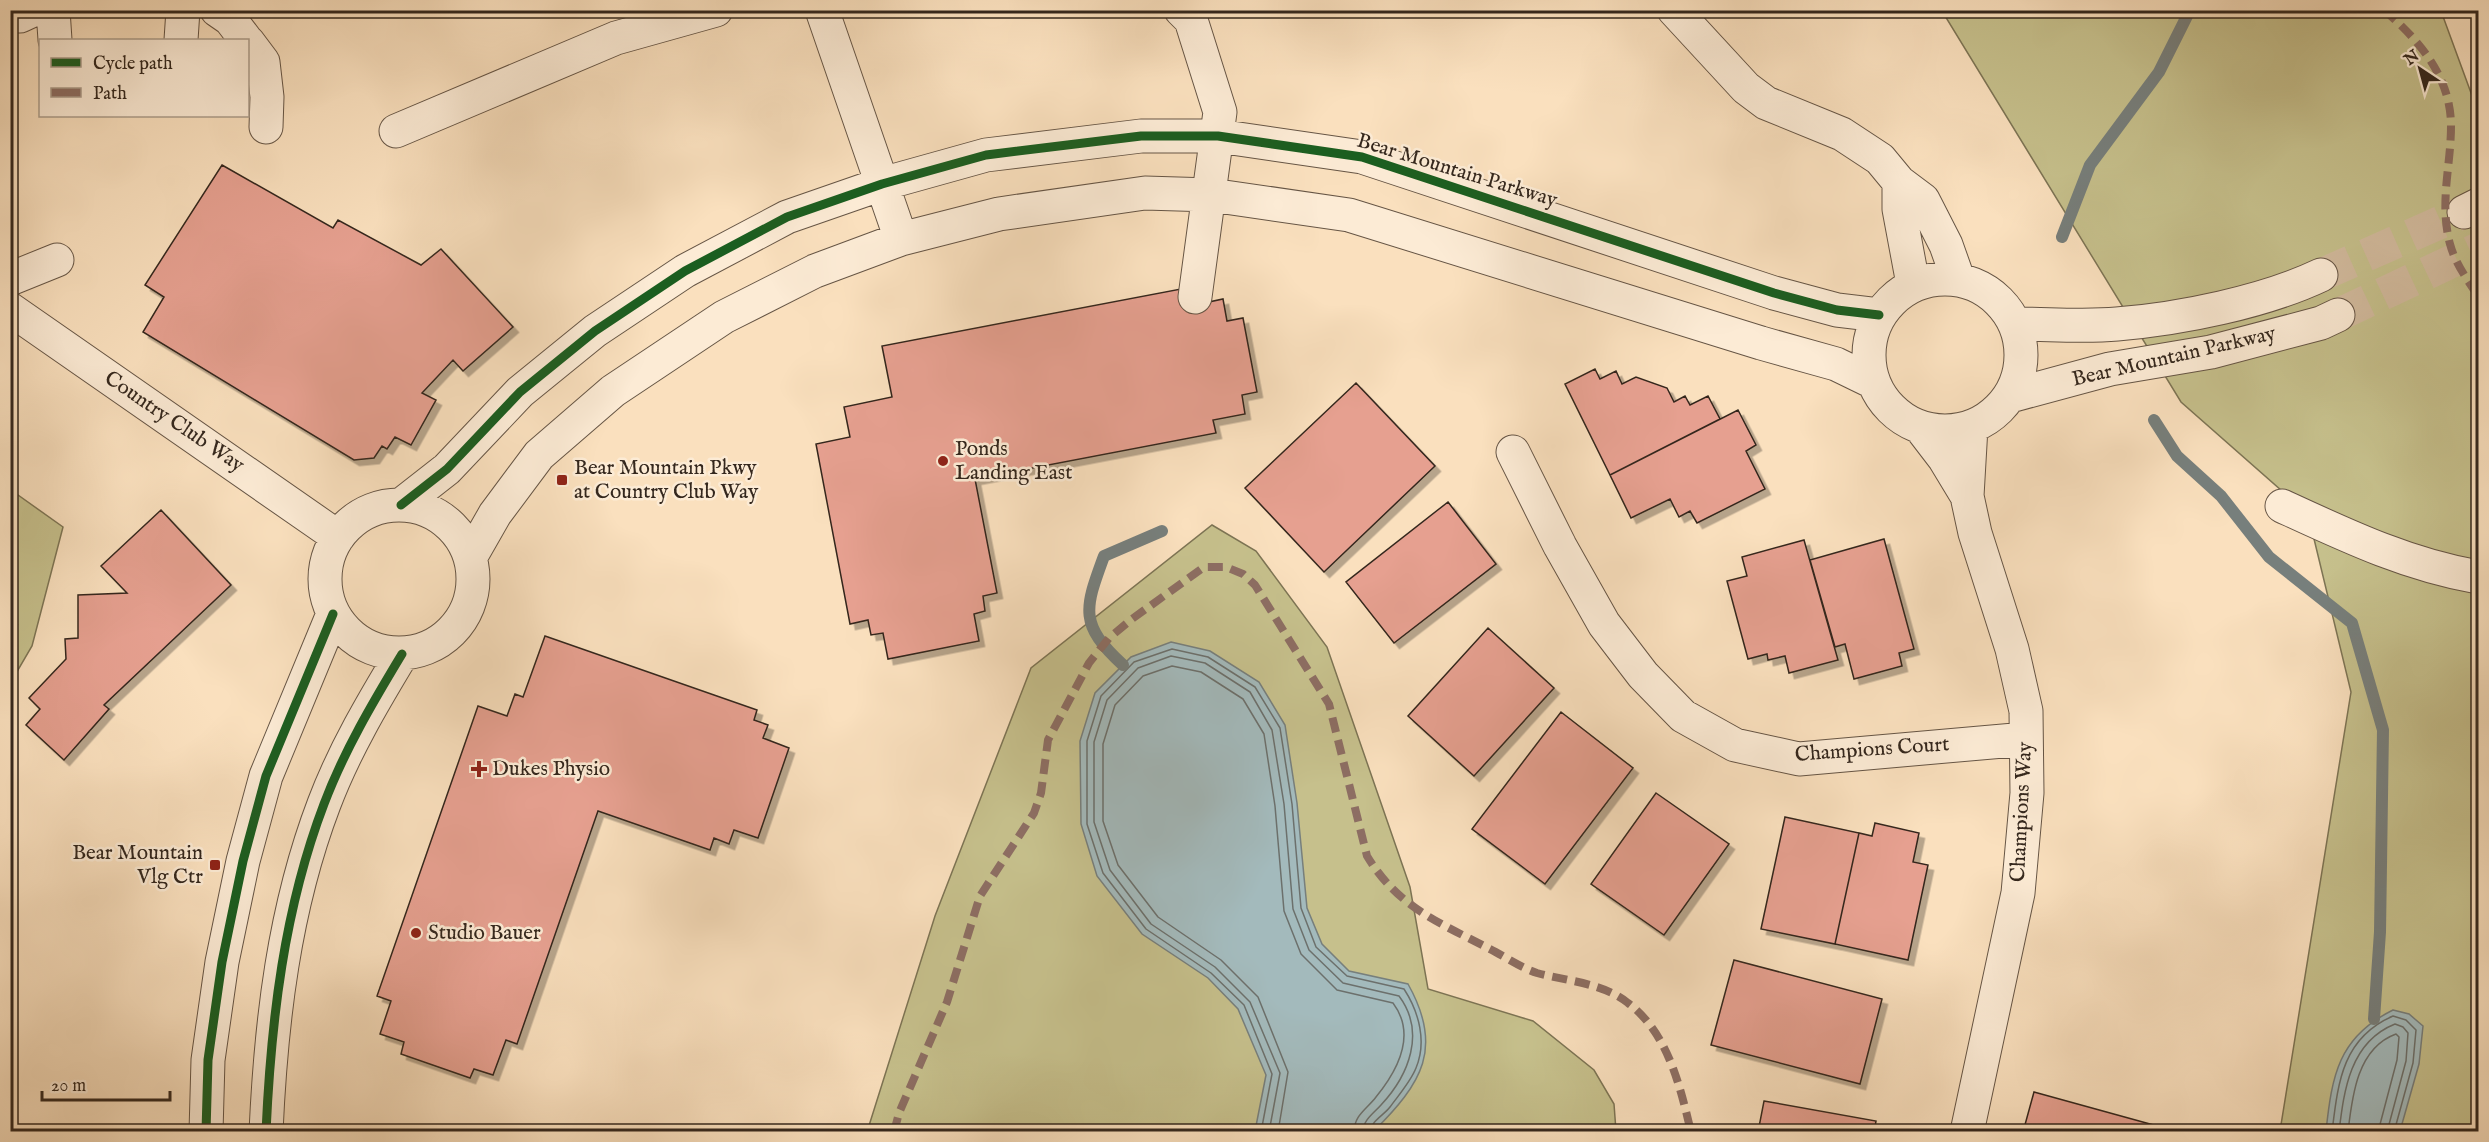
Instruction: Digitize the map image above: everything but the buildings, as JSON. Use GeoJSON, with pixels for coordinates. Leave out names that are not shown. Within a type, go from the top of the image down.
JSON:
{"type":"FeatureCollection","features":[{"type":"Feature","properties":{"kind":"street"},"geometry":{"type":"LineString","coordinates":[[10,16],[21,16],[33,10]]}},
{"type":"Feature","properties":{"kind":"street"},"geometry":{"type":"LineString","coordinates":[[53,10],[55,39]]}},
{"type":"Feature","properties":{"kind":"street"},"geometry":{"type":"LineString","coordinates":[[181,39],[183,10]]}},
{"type":"Feature","properties":{"kind":"street"},"geometry":{"type":"LineString","coordinates":[[217,10],[230,19],[245,39]]}},
{"type":"Feature","properties":{"kind":"street"},"geometry":{"type":"LineString","coordinates":[[396,131],[616,38],[716,10]]}},
{"type":"Feature","properties":{"kind":"street"},"geometry":{"type":"LineString","coordinates":[[822,10],[901,239]]}},
{"type":"Feature","properties":{"kind":"street"},"geometry":{"type":"LineString","coordinates":[[1181,10],[1191,20],[1220,112],[1195,297]]}},
{"type":"Feature","properties":{"kind":"street"},"geometry":{"type":"LineString","coordinates":[[1674,10],[1746,88],[1759,98],[1842,134],[1880,159],[1899,182],[1923,200],[1946,245],[1958,279]]}},
{"type":"Feature","properties":{"kind":"street"},"geometry":{"type":"LineString","coordinates":[[249,44],[263,62],[267,97],[266,127]]}},
{"type":"Feature","properties":{"kind":"street","name":"Bear Mountain Parkway"},"geometry":{"type":"LineString","coordinates":[[401,505],[447,469],[520,392],[595,332],[685,271],[787,218],[882,184],[986,154],[1140,136],[1218,136],[1362,157],[1774,292],[1838,310],[1879,315]]}},
{"type":"Feature","properties":{"kind":"street"},"geometry":{"type":"LineString","coordinates":[[1899,182],[1899,209],[1913,284]]}},
{"type":"Feature","properties":{"kind":"street"},"geometry":{"type":"LineString","coordinates":[[471,556],[495,514],[539,455],[613,391],[724,317],[814,271],[901,239],[999,214],[1145,193],[1210,195],[1349,215],[1761,343],[1836,364],[1873,382]]}},
{"type":"Feature","properties":{"kind":"street"},"geometry":{"type":"LineString","coordinates":[[10,279],[57,260]]}},
{"type":"Feature","properties":{"kind":"street","name":"Bear Mountain Parkway"},"geometry":{"type":"LineString","coordinates":[[2016,324],[2116,324],[2202,311],[2301,285],[2321,275]]}},
{"type":"Feature","properties":{"kind":"street"},"geometry":{"type":"LineString","coordinates":[[1935,278],[1958,279],[1982,287],[2002,302],[2016,324],[2022,348],[2020,365],[2010,396],[1993,415],[1971,427],[1946,431],[1921,428],[1900,418],[1884,402],[1873,382],[1868,359],[1870,336],[1879,315],[1894,297],[1913,284],[1935,278]]}},
{"type":"Feature","properties":{"kind":"street","name":"Country Club Way"},"geometry":{"type":"LineString","coordinates":[[10,309],[338,537]]}},
{"type":"Feature","properties":{"kind":"street","name":"Bear Mountain Parkway"},"geometry":{"type":"LineString","coordinates":[[2010,396],[2110,369],[2211,352],[2322,323],[2338,315]]}},
{"type":"Feature","properties":{"kind":"street","name":"Champions Way"},"geometry":{"type":"LineString","coordinates":[[1967,1131],[2018,893],[2027,793],[2026,711],[2012,649],[1975,533],[1967,496],[1971,427]]}},
{"type":"Feature","properties":{"kind":"street","name":"Champions Way"},"geometry":{"type":"LineString","coordinates":[[1921,428],[1944,458],[1967,496]]}},
{"type":"Feature","properties":{"kind":"street","name":"Champions Court"},"geometry":{"type":"LineString","coordinates":[[1513,453],[1560,546],[1604,624],[1643,675],[1683,716],[1735,745],[1799,759],[2026,739]]}},
{"type":"Feature","properties":{"kind":"street"},"geometry":{"type":"LineString","coordinates":[[401,505],[431,512],[455,530],[471,556],[474,590],[461,622],[435,645],[402,654],[375,650],[350,636],[333,614],[326,588],[327,561],[338,537],[356,519],[377,508],[401,505]]}},
{"type":"Feature","properties":{"kind":"street"},"geometry":{"type":"LineString","coordinates":[[2282,506],[2372,547],[2413,562],[2478,578]]}},
{"type":"Feature","properties":{"kind":"street"},"geometry":{"type":"LineString","coordinates":[[206,1131],[211,1038],[222,962],[243,861],[266,776],[333,614]]}},
{"type":"Feature","properties":{"kind":"street"},"geometry":{"type":"LineString","coordinates":[[266,1131],[269,1060],[279,972],[299,887],[324,804],[370,707],[402,654]]}},
{"type":"Feature","properties":{"kind":"shaded area"},"geometry":{"type":"Polygon","coordinates":[[[1942,11],[2441,11],[2478,112],[2478,1131],[2280,1131],[2351,692],[2308,514],[2181,402],[1942,11]]]}},
{"type":"Feature","properties":{"kind":"shaded area"},"geometry":{"type":"Polygon","coordinates":[[[11,490],[63,527],[32,646],[11,682],[11,490]]]}},
{"type":"Feature","properties":{"kind":"shaded area"},"geometry":{"type":"Polygon","coordinates":[[[1212,525],[1256,551],[1327,647],[1410,887],[1428,989],[1533,1021],[1594,1070],[1614,1104],[1616,1131],[867,1132],[935,916],[1031,668],[1212,525]]]}},
{"type":"Feature","properties":{"kind":"water"},"geometry":{"type":"Polygon","coordinates":[[[1171,642],[1210,651],[1259,682],[1285,725],[1297,803],[1307,908],[1322,944],[1349,971],[1408,984],[1419,1007],[1425,1027],[1426,1046],[1422,1064],[1405,1097],[1374,1131],[1255,1131],[1266,1075],[1238,1009],[1208,978],[1142,934],[1097,876],[1081,824],[1080,741],[1095,693],[1131,657],[1171,642]]]}},
{"type":"Feature","properties":{"kind":"water"},"geometry":{"type":"Polygon","coordinates":[[[2393,1010],[2409,1014],[2423,1026],[2419,1064],[2400,1131],[2326,1131],[2331,1093],[2341,1060],[2360,1033],[2393,1010]]]}},
{"type":"Feature","properties":{"kind":"waterway"},"geometry":{"type":"LineString","coordinates":[[2062,237],[2090,165],[2159,72],[2190,10]]}},
{"type":"Feature","properties":{"kind":"waterway"},"geometry":{"type":"LineString","coordinates":[[2154,420],[2177,456],[2221,496],[2269,557],[2352,623],[2383,730],[2380,932],[2374,1019]]}},
{"type":"Feature","properties":{"kind":"waterway"},"geometry":{"type":"LineString","coordinates":[[1123,665],[1108,651],[1092,626],[1090,603],[1093,589],[1104,556],[1162,531]]}},
{"type":"Feature","properties":{"kind":"tunnel"},"geometry":{"type":"LineString","coordinates":[[2321,275],[2464,212]]}},
{"type":"Feature","properties":{"kind":"tunnel"},"geometry":{"type":"LineString","coordinates":[[2338,315],[2478,249]]}},
{"type":"Feature","properties":{"kind":"marked path"},"geometry":{"type":"LineString","coordinates":[[2384,10],[2421,47],[2431,61],[2445,91],[2450,108],[2451,126],[2445,199],[2447,229],[2455,258],[2478,296]]}},
{"type":"Feature","properties":{"kind":"marked path"},"geometry":{"type":"LineString","coordinates":[[894,1132],[899,1113],[947,1002],[980,896],[1034,813],[1041,793],[1048,740],[1089,663],[1109,638],[1204,567],[1226,567],[1243,574],[1255,585],[1329,704],[1367,856],[1379,874],[1406,901],[1420,911],[1519,965],[1537,973],[1596,987],[1628,1003],[1642,1015],[1663,1045],[1677,1079],[1691,1132]]}},
{"type":"Feature","properties":{"kind":"marked path"},"geometry":{"type":"LineString","coordinates":[[10,601],[15,621],[10,643]]}},
{"type":"Feature","properties":{"kind":"cycle path"},"geometry":{"type":"LineString","coordinates":[[401,505],[447,469],[520,392],[595,331],[685,271],[787,217],[882,184],[986,155],[1141,136],[1218,136],[1362,157],[1774,293],[1837,310],[1879,315]]}},
{"type":"Feature","properties":{"kind":"cycle path"},"geometry":{"type":"LineString","coordinates":[[206,1132],[208,1060],[222,962],[243,861],[266,776],[333,614]]}},
{"type":"Feature","properties":{"kind":"cycle path"},"geometry":{"type":"LineString","coordinates":[[266,1132],[268,1090],[282,966],[289,925],[310,844],[324,804],[350,746],[402,654]]}},
{"type":"Feature","properties":{"kind":"place","name":"Ponds Landing East"},"geometry":{"type":"Point","coordinates":[943,461]}},
{"type":"Feature","properties":{"kind":"place","name":"Bear Mountain Pkwy at Country Club Way"},"geometry":{"type":"Point","coordinates":[562,480]}},
{"type":"Feature","properties":{"kind":"place","name":"Dukes Physio"},"geometry":{"type":"Point","coordinates":[479,769]}},
{"type":"Feature","properties":{"kind":"place","name":"Bear Mountain Vlg Ctr"},"geometry":{"type":"Point","coordinates":[215,865]}},
{"type":"Feature","properties":{"kind":"place","name":"Studio Bauer"},"geometry":{"type":"Point","coordinates":[416,933]}}]}
